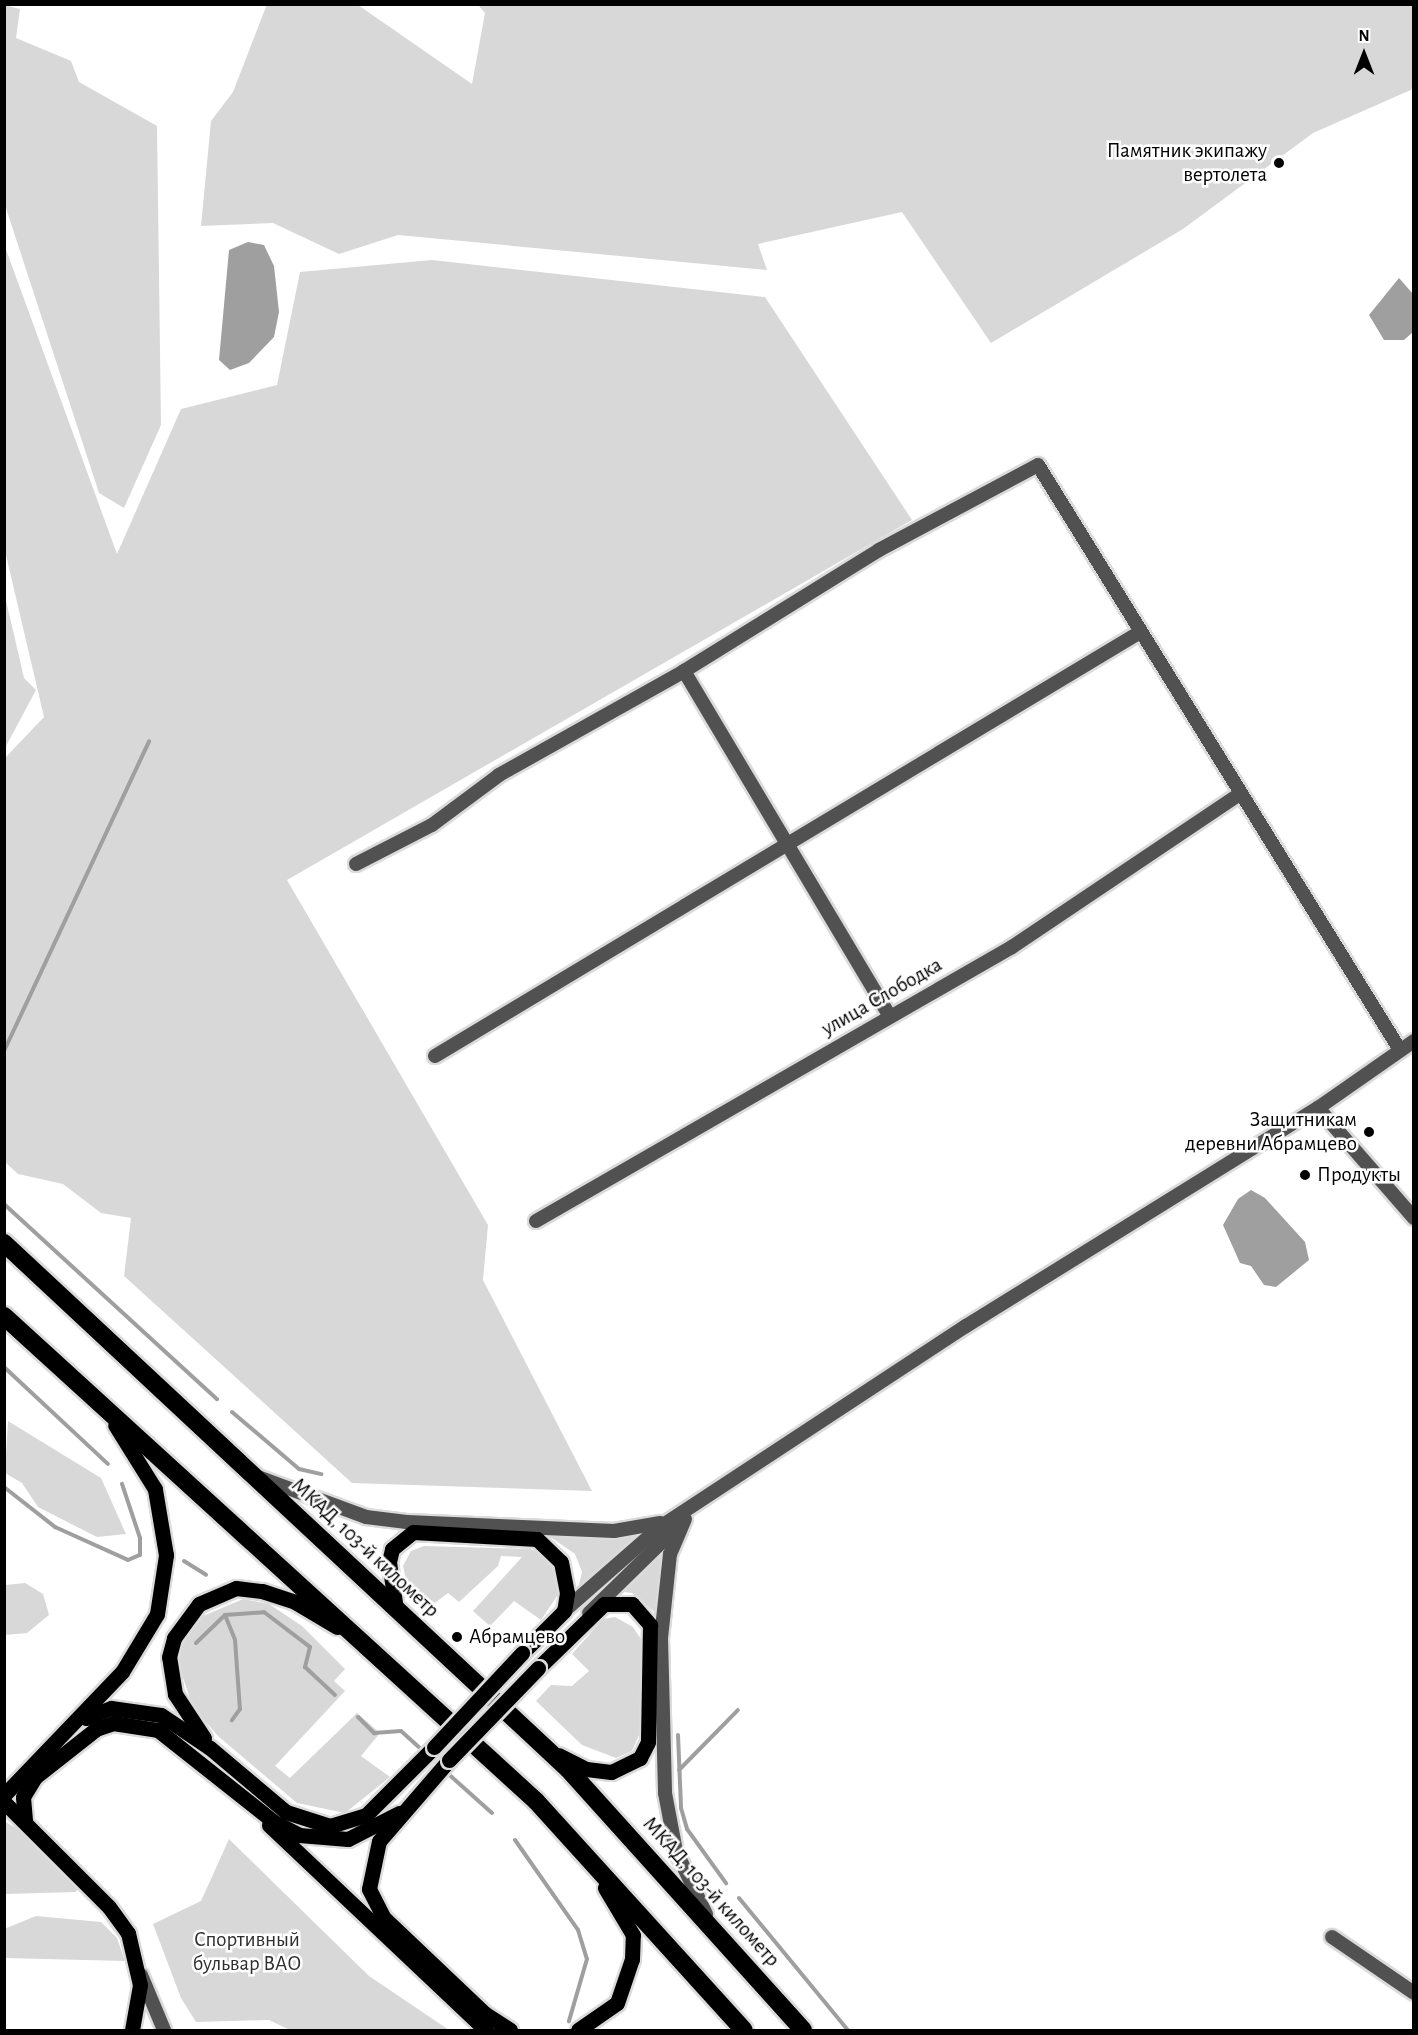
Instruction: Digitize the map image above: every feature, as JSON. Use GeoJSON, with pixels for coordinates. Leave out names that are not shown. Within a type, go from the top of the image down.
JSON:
{"type":"FeatureCollection","features":[{"type":"Feature","properties":{"kind":"highway","name":"МКАД, 103-й километр"},"geometry":{"type":"LineString","coordinates":[[4,1244],[526,1730],[711,1924],[803,2031]]}},
{"type":"Feature","properties":{"kind":"highway"},"geometry":{"type":"LineString","coordinates":[[4,1316],[430,1701],[536,1801],[744,2031]]}},
{"type":"Feature","properties":{"kind":"main road"},"geometry":{"type":"LineString","coordinates":[[4,1796],[74,1727],[144,1641],[157,1614],[166,1555],[155,1489],[140,1458],[113,1421],[42,1350]]}},
{"type":"Feature","properties":{"kind":"main road"},"geometry":{"type":"LineString","coordinates":[[74,1727],[91,1714],[134,1708],[170,1720],[210,1748],[286,1812],[330,1826],[366,1815],[564,1611],[567,1578],[552,1550],[537,1539],[429,1530],[413,1532],[392,1549],[389,1575],[396,1609]]}},
{"type":"Feature","properties":{"kind":"main road"},"geometry":{"type":"LineString","coordinates":[[210,1748],[175,1694],[170,1657],[174,1638],[199,1604],[236,1588],[295,1602],[332,1624],[430,1701]]}},
{"type":"Feature","properties":{"kind":"main road"},"geometry":{"type":"LineString","coordinates":[[510,2031],[484,2013],[372,1901],[370,1862],[399,1813],[593,1610],[618,1602],[643,1612],[650,1625],[648,1742],[640,1758],[627,1768],[586,1769],[526,1730]]}},
{"type":"Feature","properties":{"kind":"main road"},"geometry":{"type":"LineString","coordinates":[[25,1820],[23,1797],[35,1777],[96,1729],[112,1723],[158,1730],[208,1767],[274,1822],[299,1835],[348,1839],[399,1813]]}},
{"type":"Feature","properties":{"kind":"main road"},"geometry":{"type":"LineString","coordinates":[[208,1767],[486,2031]]}},
{"type":"Feature","properties":{"kind":"main road"},"geometry":{"type":"LineString","coordinates":[[536,1801],[617,1904],[633,1935],[627,1985],[617,2003],[578,2031]]}},
{"type":"Feature","properties":{"kind":"main road"},"geometry":{"type":"LineString","coordinates":[[4,1802],[25,1820],[120,1920],[139,1969],[132,2031]]}},
{"type":"Feature","properties":{"kind":"street"},"geometry":{"type":"LineString","coordinates":[[356,864],[432,825],[499,775],[684,671],[879,550],[1038,465],[1400,1050]]}},
{"type":"Feature","properties":{"kind":"street"},"geometry":{"type":"LineString","coordinates":[[435,1056],[1140,632]]}},
{"type":"Feature","properties":{"kind":"street"},"geometry":{"type":"LineString","coordinates":[[684,671],[890,1016]]}},
{"type":"Feature","properties":{"kind":"street","name":"улица Слободка"},"geometry":{"type":"LineString","coordinates":[[536,1221],[1012,947],[1240,794]]}},
{"type":"Feature","properties":{"kind":"street"},"geometry":{"type":"LineString","coordinates":[[564,1611],[712,1494],[957,1332],[1318,1108],[1413,1041]]}},
{"type":"Feature","properties":{"kind":"street"},"geometry":{"type":"LineString","coordinates":[[1318,1108],[1413,1218]]}},
{"type":"Feature","properties":{"kind":"street"},"geometry":{"type":"LineString","coordinates":[[254,1475],[366,1516],[407,1522],[614,1531],[646,1529],[681,1518]]}},
{"type":"Feature","properties":{"kind":"street"},"geometry":{"type":"LineString","coordinates":[[579,1625],[624,1573],[681,1518]]}},
{"type":"Feature","properties":{"kind":"street"},"geometry":{"type":"LineString","coordinates":[[681,1518],[670,1554],[661,1638],[665,1793],[676,1851],[711,1924]]}},
{"type":"Feature","properties":{"kind":"street"},"geometry":{"type":"LineString","coordinates":[[1332,1937],[1413,1993]]}},
{"type":"Feature","properties":{"kind":"street"},"geometry":{"type":"LineString","coordinates":[[139,1969],[164,2031]]}},
{"type":"Feature","properties":{"kind":"green space"},"geometry":{"type":"Polygon","coordinates":[[[267,4],[358,5],[472,84],[485,13],[478,5],[1413,5],[1413,89],[1313,133],[1183,229],[991,343],[902,212],[758,244],[767,270],[398,235],[339,254],[273,223],[201,226],[211,121],[233,92],[267,4]]]}},
{"type":"Feature","properties":{"kind":"green space"},"geometry":{"type":"Polygon","coordinates":[[[4,5],[20,9],[16,38],[71,61],[79,82],[157,126],[161,425],[124,508],[99,493],[5,205],[4,5]]]}},
{"type":"Feature","properties":{"kind":"green space"},"geometry":{"type":"Polygon","coordinates":[[[4,244],[117,554],[181,409],[277,385],[300,272],[432,260],[765,297],[912,520],[287,880],[488,1225],[483,1280],[592,1491],[352,1483],[124,1276],[131,1218],[101,1213],[63,1184],[18,1174],[5,1162],[5,758],[44,717],[5,551],[4,244]]]}},
{"type":"Feature","properties":{"kind":"green space"},"geometry":{"type":"Polygon","coordinates":[[[5,596],[24,678],[36,690],[5,748],[5,596]]]}},
{"type":"Feature","properties":{"kind":"green space"},"geometry":{"type":"Polygon","coordinates":[[[8,1421],[101,1478],[126,1534],[97,1537],[38,1507],[22,1483],[5,1473],[8,1421]]]}},
{"type":"Feature","properties":{"kind":"green space"},"geometry":{"type":"Polygon","coordinates":[[[546,1534],[642,1535],[578,1589],[582,1572],[575,1554],[546,1534]]]}},
{"type":"Feature","properties":{"kind":"green space"},"geometry":{"type":"Polygon","coordinates":[[[662,1545],[657,1594],[658,1615],[632,1593],[616,1591],[662,1545]]]}},
{"type":"Feature","properties":{"kind":"green space"},"geometry":{"type":"Polygon","coordinates":[[[424,1546],[531,1549],[549,1557],[559,1577],[559,1593],[541,1620],[514,1601],[490,1626],[473,1611],[522,1557],[501,1556],[498,1566],[459,1602],[448,1593],[435,1603],[407,1584],[403,1566],[411,1551],[424,1546]]]}},
{"type":"Feature","properties":{"kind":"green space"},"geometry":{"type":"Polygon","coordinates":[[[25,1583],[43,1594],[49,1615],[27,1633],[5,1635],[5,1585],[25,1583]]]}},
{"type":"Feature","properties":{"kind":"green space"},"geometry":{"type":"Polygon","coordinates":[[[243,1599],[269,1604],[302,1626],[345,1669],[334,1681],[345,1691],[275,1766],[290,1778],[357,1713],[380,1733],[361,1756],[390,1777],[345,1813],[297,1803],[218,1736],[193,1707],[178,1663],[181,1640],[196,1619],[243,1599]]]}},
{"type":"Feature","properties":{"kind":"green space"},"geometry":{"type":"Polygon","coordinates":[[[615,1617],[633,1627],[643,1642],[639,1735],[632,1751],[616,1758],[582,1745],[536,1701],[551,1685],[572,1686],[589,1671],[572,1654],[603,1619],[615,1617]]]}},
{"type":"Feature","properties":{"kind":"green space"},"geometry":{"type":"Polygon","coordinates":[[[4,1821],[26,1834],[78,1887],[76,1892],[5,1894],[4,1821]]]}},
{"type":"Feature","properties":{"kind":"green space","name":"Спортивный бульвар ВАО"},"geometry":{"type":"Polygon","coordinates":[[[229,1839],[369,1976],[449,2030],[290,2030],[269,2020],[196,2022],[181,1998],[153,1924],[201,1901],[229,1839]]]}},
{"type":"Feature","properties":{"kind":"green space"},"geometry":{"type":"Polygon","coordinates":[[[36,1916],[101,1922],[117,1938],[125,1961],[5,1958],[4,1929],[36,1916]]]}},
{"type":"Feature","properties":{"kind":"shaded area"},"geometry":{"type":"Polygon","coordinates":[[[248,242],[264,245],[274,266],[279,312],[274,337],[249,363],[230,370],[219,360],[229,250],[248,242]]]}},
{"type":"Feature","properties":{"kind":"shaded area"},"geometry":{"type":"Polygon","coordinates":[[[1399,278],[1413,294],[1413,332],[1404,340],[1384,340],[1369,315],[1399,278]]]}},
{"type":"Feature","properties":{"kind":"shaded area"},"geometry":{"type":"Polygon","coordinates":[[[1251,1190],[1265,1198],[1305,1242],[1309,1260],[1276,1287],[1264,1285],[1251,1266],[1240,1263],[1223,1225],[1238,1199],[1251,1190]]]}},
{"type":"Feature","properties":{"kind":"waterway"},"geometry":{"type":"LineString","coordinates":[[4,1051],[149,741]]}},
{"type":"Feature","properties":{"kind":"waterway"},"geometry":{"type":"LineString","coordinates":[[4,1204],[217,1399]]}},
{"type":"Feature","properties":{"kind":"waterway"},"geometry":{"type":"LineString","coordinates":[[4,1367],[108,1464]]}},
{"type":"Feature","properties":{"kind":"waterway"},"geometry":{"type":"LineString","coordinates":[[232,1412],[299,1469],[321,1474]]}},
{"type":"Feature","properties":{"kind":"waterway"},"geometry":{"type":"LineString","coordinates":[[4,1487],[55,1527],[128,1560],[140,1555],[140,1538],[122,1484]]}},
{"type":"Feature","properties":{"kind":"waterway"},"geometry":{"type":"LineString","coordinates":[[184,1561],[206,1575]]}},
{"type":"Feature","properties":{"kind":"waterway"},"geometry":{"type":"LineString","coordinates":[[196,1643],[225,1615],[264,1612],[310,1647],[305,1667],[335,1695]]}},
{"type":"Feature","properties":{"kind":"waterway"},"geometry":{"type":"LineString","coordinates":[[225,1615],[235,1640],[240,1709],[232,1720]]}},
{"type":"Feature","properties":{"kind":"waterway"},"geometry":{"type":"LineString","coordinates":[[679,1770],[738,1710]]}},
{"type":"Feature","properties":{"kind":"waterway"},"geometry":{"type":"LineString","coordinates":[[358,1717],[374,1733],[401,1731],[424,1752]]}},
{"type":"Feature","properties":{"kind":"waterway"},"geometry":{"type":"LineString","coordinates":[[678,1735],[681,1808],[687,1829],[726,1883]]}},
{"type":"Feature","properties":{"kind":"waterway"},"geometry":{"type":"LineString","coordinates":[[445,1771],[492,1813]]}},
{"type":"Feature","properties":{"kind":"waterway"},"geometry":{"type":"LineString","coordinates":[[515,1840],[578,1930],[587,1959],[569,2021]]}},
{"type":"Feature","properties":{"kind":"waterway"},"geometry":{"type":"LineString","coordinates":[[739,1898],[848,2030]]}},
{"type":"Feature","properties":{"kind":"place","name":"Памятник экипажу вертолета"},"geometry":{"type":"Point","coordinates":[1279,163]}},
{"type":"Feature","properties":{"kind":"place","name":"Защитникам деревни Абрамцево"},"geometry":{"type":"Point","coordinates":[1369,1132]}},
{"type":"Feature","properties":{"kind":"place","name":"Продукты"},"geometry":{"type":"Point","coordinates":[1305,1175]}},
{"type":"Feature","properties":{"kind":"place","name":"Абрамцево"},"geometry":{"type":"Point","coordinates":[457,1637]}}]}
